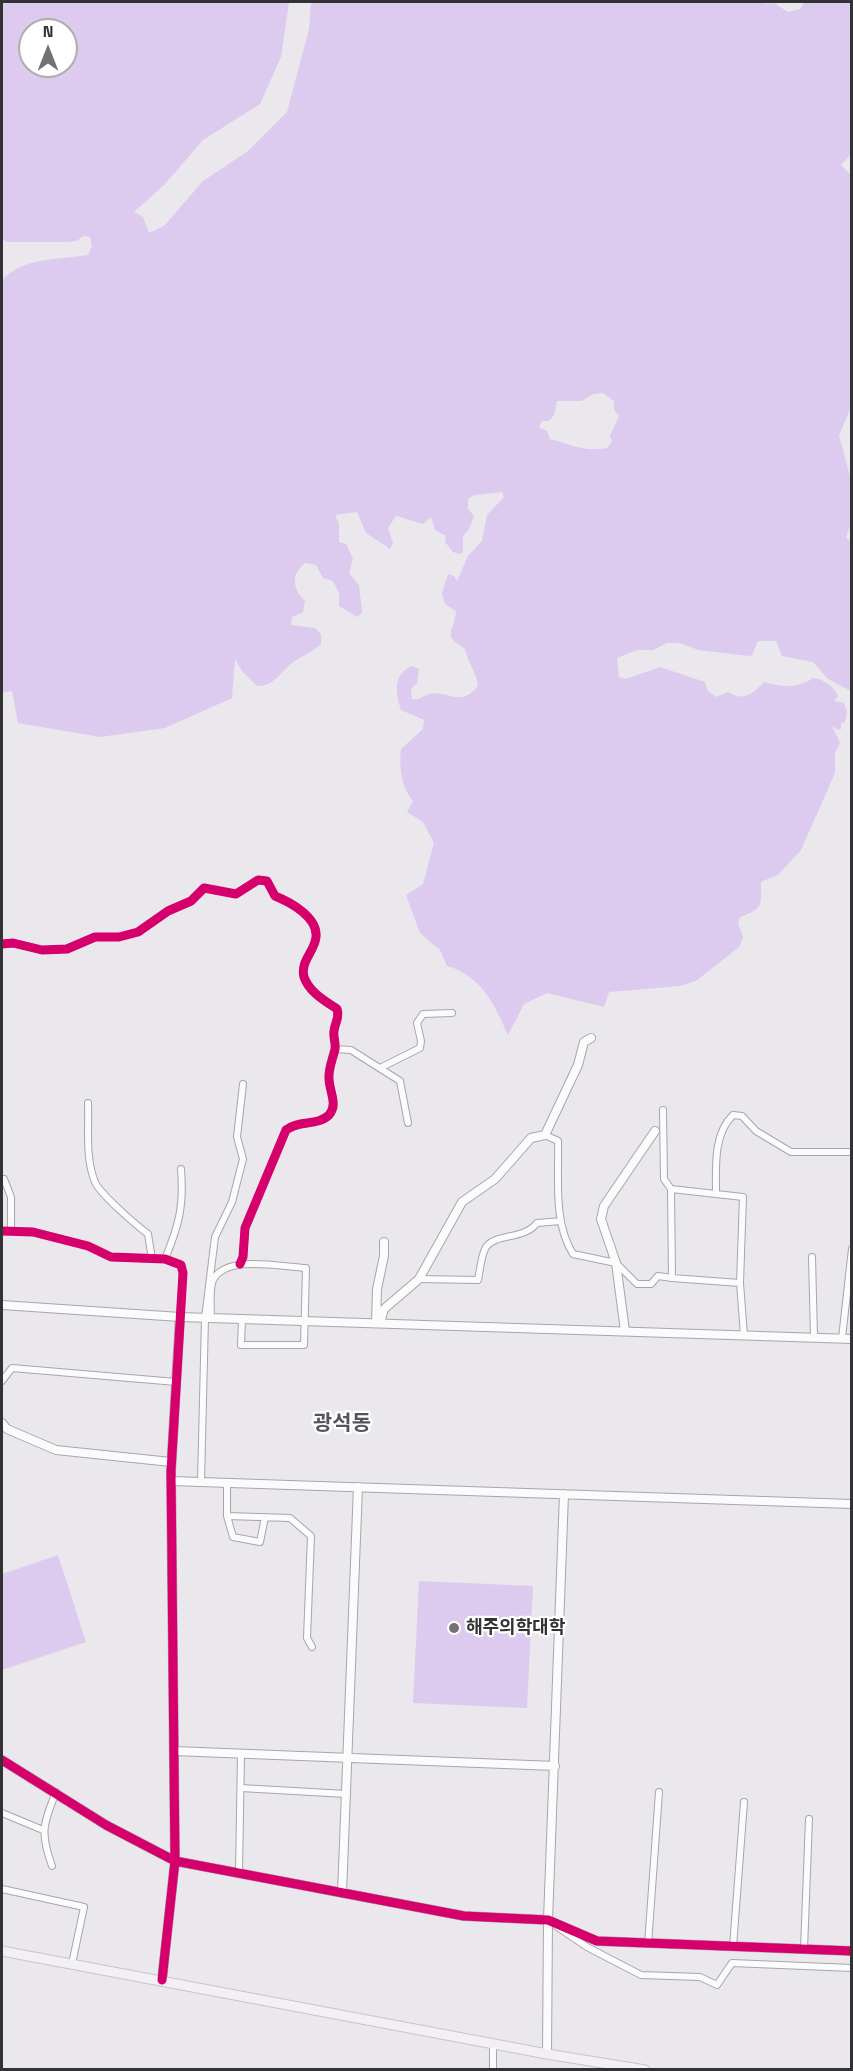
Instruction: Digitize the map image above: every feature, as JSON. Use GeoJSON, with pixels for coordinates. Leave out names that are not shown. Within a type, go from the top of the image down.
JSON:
{"type":"FeatureCollection","features":[{"type":"Feature","properties":{"kind":"main road"},"geometry":{"type":"LineString","coordinates":[[2,1305],[180,1317],[852,1339]]}},
{"type":"Feature","properties":{"kind":"main road"},"geometry":{"type":"LineString","coordinates":[[2,1951],[547,2054],[583,2065],[645,2070]]}},
{"type":"Feature","properties":{"kind":"street"},"geometry":{"type":"LineString","coordinates":[[2,945],[13,943],[42,950],[67,949],[95,937],[119,937],[138,932],[168,911],[190,901],[204,888],[236,894],[258,879],[267,881],[275,896],[294,904],[314,928],[316,937],[304,962],[304,977],[316,994],[337,1009],[339,1016],[334,1030],[335,1049],[329,1072],[328,1088],[335,1102],[331,1113],[324,1119],[292,1125],[286,1130],[245,1228],[243,1257],[240,1264]]}},
{"type":"Feature","properties":{"kind":"street"},"geometry":{"type":"LineString","coordinates":[[380,1068],[420,1048],[421,1041],[417,1023],[423,1014],[452,1013]]}},
{"type":"Feature","properties":{"kind":"street"},"geometry":{"type":"LineString","coordinates":[[545,1135],[578,1065],[584,1042],[591,1038]]}},
{"type":"Feature","properties":{"kind":"street"},"geometry":{"type":"LineString","coordinates":[[335,1049],[351,1050],[400,1081],[408,1123]]}},
{"type":"Feature","properties":{"kind":"street"},"geometry":{"type":"LineString","coordinates":[[201,1482],[208,1318],[215,1237],[232,1202],[243,1159],[237,1137],[243,1084]]}},
{"type":"Feature","properties":{"kind":"street"},"geometry":{"type":"LineString","coordinates":[[88,1102],[89,1158],[95,1184],[125,1216],[148,1234],[152,1258]]}},
{"type":"Feature","properties":{"kind":"street"},"geometry":{"type":"LineString","coordinates":[[663,1110],[664,1179],[670,1189],[672,1278]]}},
{"type":"Feature","properties":{"kind":"street"},"geometry":{"type":"LineString","coordinates":[[716,1194],[716,1157],[725,1123],[733,1115],[742,1116],[756,1131],[791,1152],[852,1152]]}},
{"type":"Feature","properties":{"kind":"street"},"geometry":{"type":"LineString","coordinates":[[625,1331],[615,1263],[601,1219],[604,1206],[655,1131]]}},
{"type":"Feature","properties":{"kind":"street"},"geometry":{"type":"LineString","coordinates":[[378,1323],[384,1309],[419,1279],[462,1202],[495,1179],[531,1138],[545,1135],[558,1141],[563,1238],[573,1254],[615,1263],[638,1284],[651,1284],[658,1276],[740,1283]]}},
{"type":"Feature","properties":{"kind":"street"},"geometry":{"type":"LineString","coordinates":[[165,1259],[179,1224],[183,1197],[181,1169]]}},
{"type":"Feature","properties":{"kind":"street"},"geometry":{"type":"LineString","coordinates":[[4,1179],[11,1197],[11,1231]]}},
{"type":"Feature","properties":{"kind":"street"},"geometry":{"type":"LineString","coordinates":[[670,1189],[743,1197],[740,1283],[744,1335]]}},
{"type":"Feature","properties":{"kind":"street"},"geometry":{"type":"LineString","coordinates":[[419,1279],[478,1280],[486,1248],[494,1242],[531,1231],[537,1223],[561,1221]]}},
{"type":"Feature","properties":{"kind":"street"},"geometry":{"type":"LineString","coordinates":[[2,1231],[33,1232],[77,1243],[111,1257],[165,1259],[181,1265],[183,1273],[171,1462],[175,1861],[162,1980]]}},
{"type":"Feature","properties":{"kind":"street"},"geometry":{"type":"LineString","coordinates":[[378,1323],[377,1289],[384,1256],[384,1242]]}},
{"type":"Feature","properties":{"kind":"street"},"geometry":{"type":"LineString","coordinates":[[842,1338],[852,1249]]}},
{"type":"Feature","properties":{"kind":"street"},"geometry":{"type":"LineString","coordinates":[[812,1257],[814,1337]]}},
{"type":"Feature","properties":{"kind":"street"},"geometry":{"type":"LineString","coordinates":[[208,1318],[213,1281],[223,1268],[240,1264],[306,1268],[304,1345],[241,1345],[242,1319]]}},
{"type":"Feature","properties":{"kind":"street"},"geometry":{"type":"LineString","coordinates":[[2,1381],[12,1368],[176,1382]]}},
{"type":"Feature","properties":{"kind":"street"},"geometry":{"type":"LineString","coordinates":[[2,1423],[16,1433],[56,1450],[171,1462]]}},
{"type":"Feature","properties":{"kind":"street"},"geometry":{"type":"LineString","coordinates":[[171,1481],[852,1504]]}},
{"type":"Feature","properties":{"kind":"street"},"geometry":{"type":"LineString","coordinates":[[227,1483],[227,1516],[233,1537],[260,1542],[265,1517]]}},
{"type":"Feature","properties":{"kind":"street"},"geometry":{"type":"LineString","coordinates":[[342,1893],[358,1487]]}},
{"type":"Feature","properties":{"kind":"street"},"geometry":{"type":"LineString","coordinates":[[547,2054],[548,1920],[564,1494]]}},
{"type":"Feature","properties":{"kind":"street"},"geometry":{"type":"LineString","coordinates":[[227,1516],[290,1518],[311,1536],[307,1638],[312,1647]]}},
{"type":"Feature","properties":{"kind":"street"},"geometry":{"type":"LineString","coordinates":[[174,1751],[555,1766]]}},
{"type":"Feature","properties":{"kind":"street"},"geometry":{"type":"LineString","coordinates":[[239,1873],[241,1753]]}},
{"type":"Feature","properties":{"kind":"street"},"geometry":{"type":"LineString","coordinates":[[2,1760],[106,1825],[175,1861],[464,1916],[548,1920],[597,1941],[852,1951]]}},
{"type":"Feature","properties":{"kind":"street"},"geometry":{"type":"LineString","coordinates":[[241,1788],[346,1794]]}},
{"type":"Feature","properties":{"kind":"street"},"geometry":{"type":"LineString","coordinates":[[51,1866],[43,1843],[43,1830],[56,1792]]}},
{"type":"Feature","properties":{"kind":"street"},"geometry":{"type":"LineString","coordinates":[[648,1944],[659,1792]]}},
{"type":"Feature","properties":{"kind":"street"},"geometry":{"type":"LineString","coordinates":[[733,1947],[744,1802]]}},
{"type":"Feature","properties":{"kind":"street"},"geometry":{"type":"LineString","coordinates":[[2,1813],[43,1830]]}},
{"type":"Feature","properties":{"kind":"street"},"geometry":{"type":"LineString","coordinates":[[804,1950],[809,1819]]}},
{"type":"Feature","properties":{"kind":"street"},"geometry":{"type":"LineString","coordinates":[[2,1888],[84,1907],[72,1964]]}},
{"type":"Feature","properties":{"kind":"street"},"geometry":{"type":"LineString","coordinates":[[548,1920],[587,1947],[641,1975],[700,1977],[717,1985],[732,1963],[852,1968]]}},
{"type":"Feature","properties":{"kind":"street"},"geometry":{"type":"LineString","coordinates":[[493,2044],[493,2070]]}},
{"type":"Feature","properties":{"kind":"shaded area"},"geometry":{"type":"Polygon","coordinates":[[[2,2],[289,2],[281,57],[260,104],[203,140],[164,185],[134,212],[143,217],[149,233],[164,226],[203,181],[248,151],[287,112],[309,29],[311,2],[765,2],[766,4],[774,3],[788,12],[800,9],[804,2],[851,2],[851,154],[841,165],[852,176],[852,393],[849,412],[839,435],[852,484],[851,523],[846,537],[852,544],[851,691],[828,679],[813,662],[782,656],[776,641],[758,641],[752,655],[749,656],[698,650],[680,643],[667,643],[653,650],[637,650],[617,658],[619,677],[626,679],[660,667],[705,682],[708,691],[716,697],[728,692],[739,696],[748,695],[764,682],[790,686],[802,684],[813,678],[831,686],[838,696],[834,701],[844,703],[847,712],[845,722],[841,723],[841,729],[838,730],[832,726],[840,743],[835,753],[835,773],[801,850],[779,874],[761,882],[760,905],[740,917],[738,923],[743,937],[739,947],[696,981],[680,986],[609,992],[604,1007],[547,993],[524,1004],[508,1035],[492,1002],[478,984],[447,966],[440,950],[420,933],[406,895],[423,884],[434,843],[423,822],[407,812],[413,801],[403,783],[400,756],[401,749],[423,729],[424,720],[401,710],[397,685],[401,675],[411,666],[419,669],[417,683],[411,689],[412,699],[436,693],[454,697],[465,696],[478,686],[465,649],[451,636],[456,611],[445,604],[442,593],[448,574],[454,576],[457,581],[468,556],[482,541],[487,515],[504,497],[502,492],[475,495],[468,499],[468,509],[474,516],[469,529],[463,536],[463,552],[460,554],[453,552],[445,542],[446,536],[435,530],[431,517],[423,524],[396,516],[388,528],[393,543],[390,549],[366,533],[357,512],[335,515],[339,524],[339,542],[346,544],[353,559],[349,573],[359,585],[362,612],[357,617],[339,606],[339,593],[333,581],[323,578],[316,565],[305,563],[295,577],[298,591],[305,601],[303,612],[292,617],[291,625],[315,628],[321,634],[321,644],[292,663],[268,684],[257,686],[242,671],[235,659],[232,698],[165,728],[100,737],[18,723],[12,691],[2,693],[2,280],[20,267],[31,263],[88,255],[92,246],[90,237],[83,236],[77,241],[67,242],[7,242],[2,238],[2,2]],[[603,393],[593,394],[582,401],[557,401],[554,415],[549,421],[542,421],[539,427],[547,431],[550,439],[572,446],[607,448],[612,442],[610,436],[619,416],[614,410],[614,401],[603,393]]]}},
{"type":"Feature","properties":{"kind":"shaded area"},"geometry":{"type":"Polygon","coordinates":[[[58,1555],[86,1642],[2,1670],[2,1574],[58,1555]]]}},
{"type":"Feature","properties":{"kind":"shaded area"},"geometry":{"type":"Polygon","coordinates":[[[419,1581],[533,1586],[527,1708],[413,1703],[419,1581]]]}},
{"type":"Feature","properties":{"kind":"cycle path"},"geometry":{"type":"LineString","coordinates":[[2,944],[13,943],[42,950],[67,949],[95,937],[119,937],[138,932],[168,911],[191,901],[204,888],[236,894],[258,880],[267,881],[275,896],[295,906],[313,923],[316,937],[304,966],[304,977],[313,992],[338,1012],[334,1033],[335,1049],[329,1076],[332,1111],[319,1121],[296,1125],[286,1130],[245,1228],[243,1257],[240,1264]]}},
{"type":"Feature","properties":{"kind":"cycle path"},"geometry":{"type":"LineString","coordinates":[[2,1231],[33,1232],[88,1246],[111,1257],[165,1259],[181,1265],[183,1273],[171,1471],[175,1861],[162,1980]]}},
{"type":"Feature","properties":{"kind":"cycle path"},"geometry":{"type":"LineString","coordinates":[[2,1760],[106,1825],[175,1861],[464,1916],[548,1920],[597,1941],[852,1951]]}},
{"type":"Feature","properties":{"kind":"place","name":"해주의학대학"},"geometry":{"type":"Point","coordinates":[454,1628]}},
{"type":"Feature","properties":{"kind":"district","name":"광석동"},"geometry":{"type":"Point","coordinates":[342,1424]}}]}
